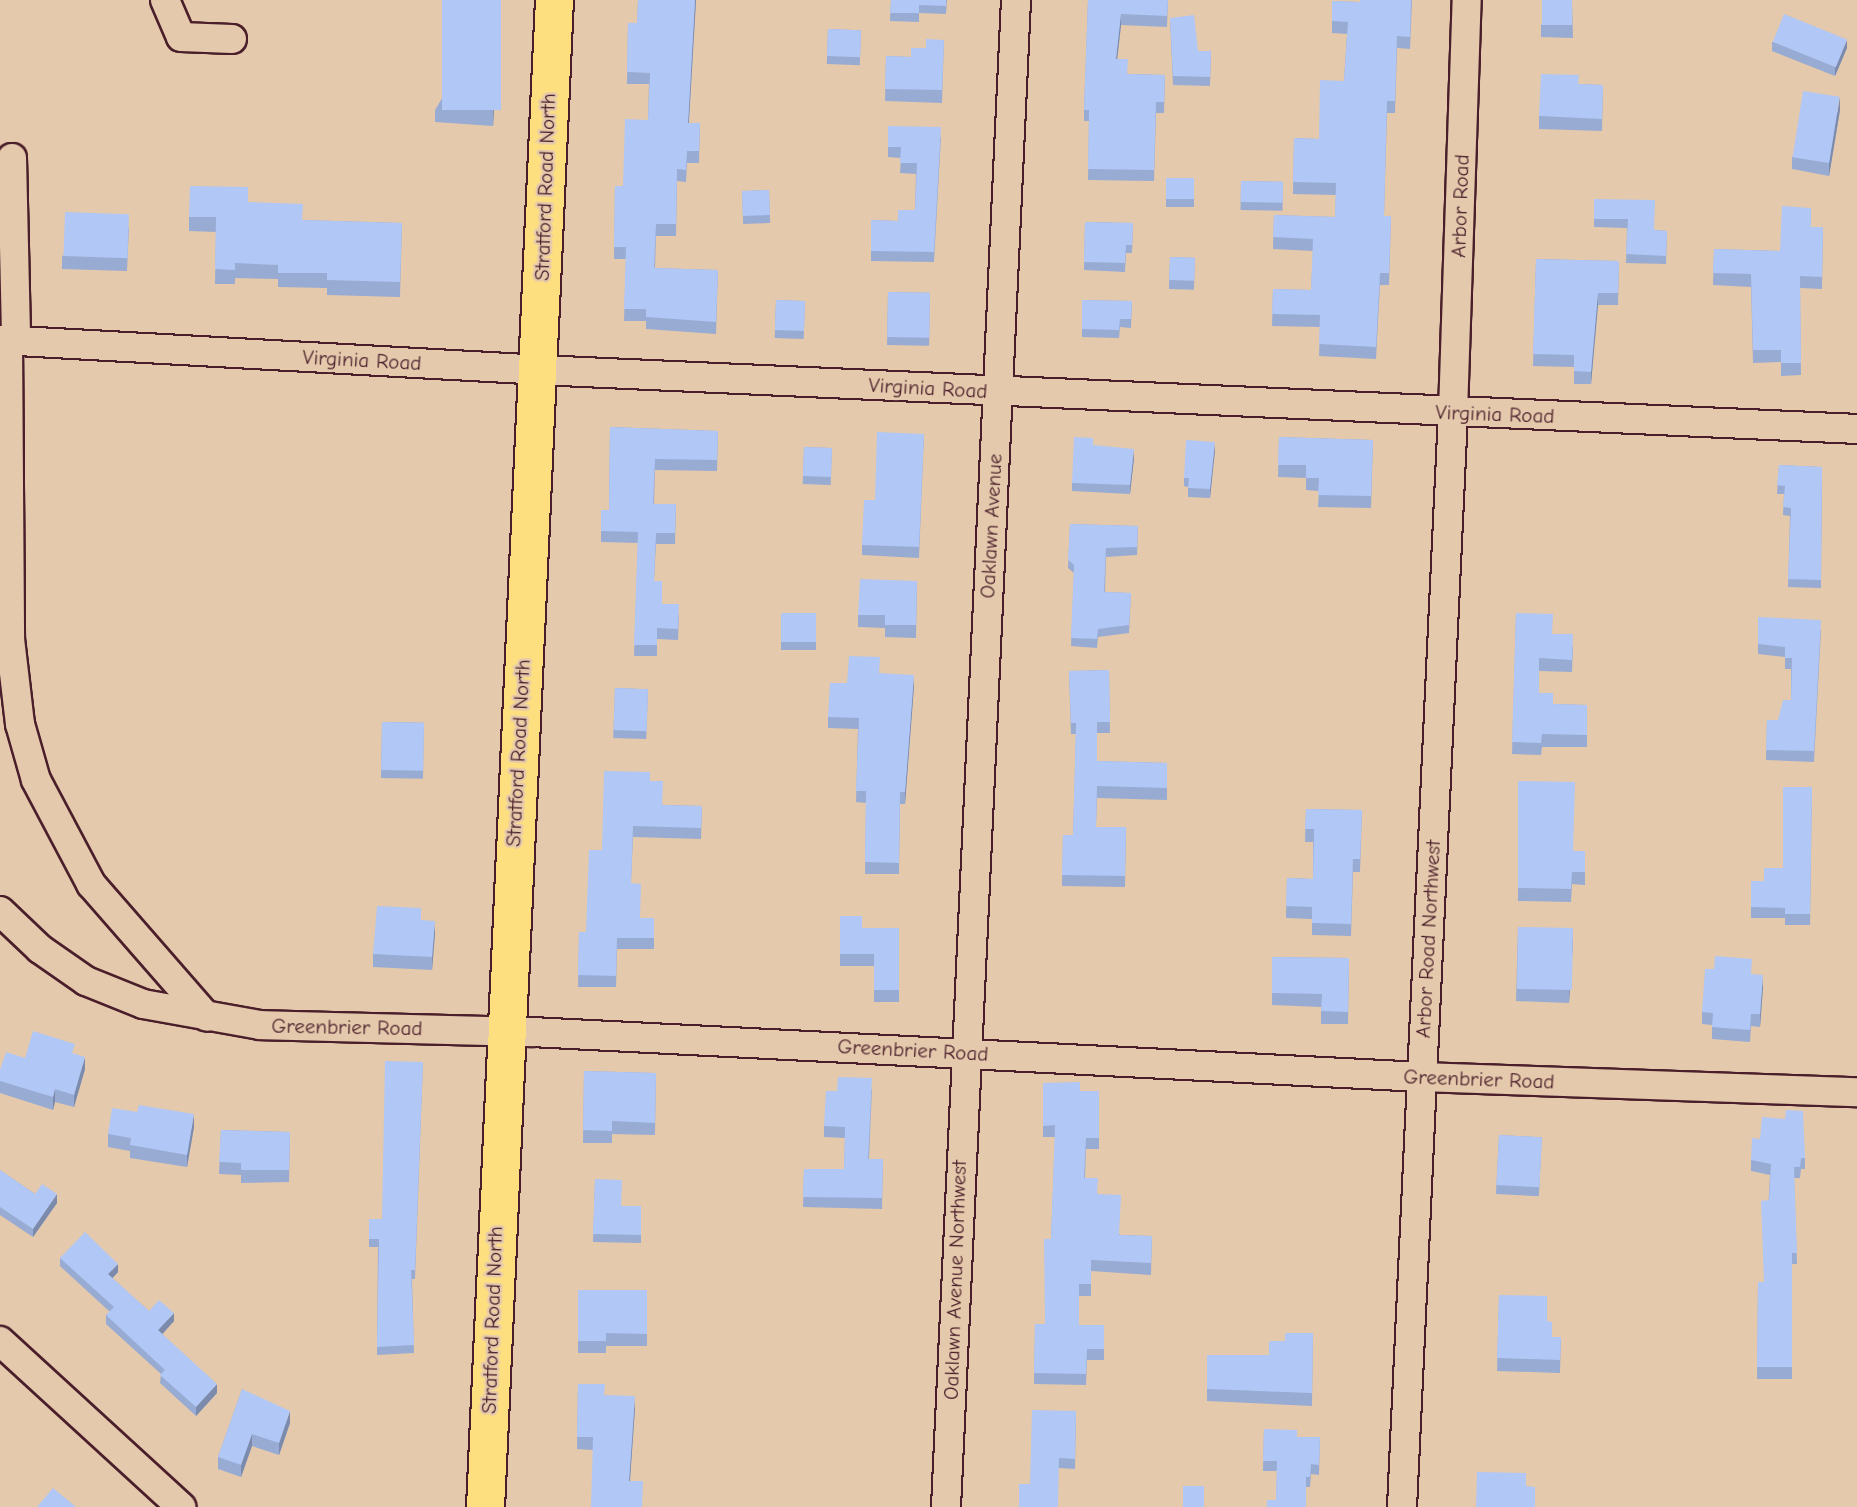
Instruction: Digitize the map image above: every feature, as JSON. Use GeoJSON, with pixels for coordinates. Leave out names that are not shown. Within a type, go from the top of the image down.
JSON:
{"type":"FeatureCollection","features":[{"type":"Feature","properties":{"kind":"main road","name":"Stratford Road North"},"geometry":{"type":"LineString","coordinates":[[485,1507],[504,1031],[554,0]]}},
{"type":"Feature","properties":{"kind":"street"},"geometry":{"type":"LineString","coordinates":[[165,0],[181,37],[232,39]]}},
{"type":"Feature","properties":{"kind":"street","name":"Oaklawn Avenue"},"geometry":{"type":"LineString","coordinates":[[965,1052],[1016,0]]}},
{"type":"Feature","properties":{"kind":"street","name":"Arbor Road"},"geometry":{"type":"LineString","coordinates":[[1453,412],[1467,0]]}},
{"type":"Feature","properties":{"kind":"street"},"geometry":{"type":"LineString","coordinates":[[12,158],[5,639],[20,723],[36,780],[61,834],[91,884],[207,1017]]}},
{"type":"Feature","properties":{"kind":"street","name":"Virginia Road"},"geometry":{"type":"LineString","coordinates":[[8,340],[538,370],[1857,429]]}},
{"type":"Feature","properties":{"kind":"street","name":"Arbor Road Northwest"},"geometry":{"type":"LineString","coordinates":[[1402,1507],[1453,412]]}},
{"type":"Feature","properties":{"kind":"street","name":"Greenbrier Road"},"geometry":{"type":"LineString","coordinates":[[0,912],[40,949],[86,981],[143,1004],[260,1025],[504,1031],[965,1052],[1421,1077],[1857,1092]]}},
{"type":"Feature","properties":{"kind":"street","name":"Oaklawn Avenue Northwest"},"geometry":{"type":"LineString","coordinates":[[946,1507],[965,1052]]}},
{"type":"Feature","properties":{"kind":"street"},"geometry":{"type":"LineString","coordinates":[[0,1341],[181,1507]]}},
{"type":"Feature","properties":{"kind":"building"},"geometry":{"type":"Polygon","coordinates":[[[442,0],[501,0],[501,110],[442,110],[442,0]]]}},
{"type":"Feature","properties":{"kind":"building"},"geometry":{"type":"Polygon","coordinates":[[[638,0],[695,0],[688,123],[700,123],[699,151],[687,151],[686,170],[677,169],[676,224],[656,224],[654,268],[718,270],[716,322],[646,317],[646,309],[624,309],[626,247],[614,247],[615,186],[623,186],[625,119],[648,120],[650,73],[627,72],[628,23],[637,23],[638,0]]]}},
{"type":"Feature","properties":{"kind":"building"},"geometry":{"type":"Polygon","coordinates":[[[891,0],[946,0],[946,6],[919,5],[919,13],[890,13],[891,0]]]}},
{"type":"Feature","properties":{"kind":"building"},"geometry":{"type":"Polygon","coordinates":[[[1088,0],[1168,0],[1167,16],[1121,14],[1116,59],[1128,59],[1127,74],[1165,75],[1164,102],[1156,102],[1154,170],[1088,169],[1089,110],[1084,110],[1088,0]]]}},
{"type":"Feature","properties":{"kind":"building"},"geometry":{"type":"Polygon","coordinates":[[[1411,0],[1410,37],[1397,36],[1395,101],[1387,101],[1384,216],[1391,216],[1389,273],[1380,273],[1376,347],[1319,344],[1320,315],[1272,314],[1273,289],[1311,290],[1313,239],[1273,237],[1274,215],[1335,217],[1336,183],[1293,182],[1294,138],[1319,139],[1320,80],[1344,81],[1348,22],[1332,21],[1332,1],[1411,0]]]}},
{"type":"Feature","properties":{"kind":"building"},"geometry":{"type":"Polygon","coordinates":[[[1542,0],[1572,0],[1572,25],[1542,25],[1542,0]]]}},
{"type":"Feature","properties":{"kind":"building"},"geometry":{"type":"Polygon","coordinates":[[[1784,14],[1847,39],[1836,67],[1773,42],[1784,14]]]}},
{"type":"Feature","properties":{"kind":"building"},"geometry":{"type":"Polygon","coordinates":[[[1194,15],[1198,51],[1211,51],[1210,77],[1173,76],[1170,18],[1194,15]]]}},
{"type":"Feature","properties":{"kind":"building"},"geometry":{"type":"Polygon","coordinates":[[[828,29],[861,30],[860,57],[827,56],[828,29]]]}},
{"type":"Feature","properties":{"kind":"building"},"geometry":{"type":"Polygon","coordinates":[[[926,39],[944,40],[942,90],[885,89],[886,56],[911,57],[911,48],[926,48],[926,39]]]}},
{"type":"Feature","properties":{"kind":"building"},"geometry":{"type":"Polygon","coordinates":[[[1541,74],[1579,75],[1578,84],[1603,85],[1602,119],[1539,116],[1541,74]]]}},
{"type":"Feature","properties":{"kind":"building"},"geometry":{"type":"Polygon","coordinates":[[[1803,91],[1840,97],[1829,163],[1793,157],[1803,91]]]}},
{"type":"Feature","properties":{"kind":"building"},"geometry":{"type":"Polygon","coordinates":[[[888,126],[941,127],[934,252],[871,251],[871,220],[898,221],[898,210],[915,210],[917,163],[900,163],[901,147],[888,147],[888,126]]]}},
{"type":"Feature","properties":{"kind":"building"},"geometry":{"type":"Polygon","coordinates":[[[1166,178],[1194,178],[1194,199],[1166,199],[1166,178]]]}},
{"type":"Feature","properties":{"kind":"building"},"geometry":{"type":"Polygon","coordinates":[[[1241,181],[1283,182],[1283,203],[1241,202],[1241,181]]]}},
{"type":"Feature","properties":{"kind":"building"},"geometry":{"type":"Polygon","coordinates":[[[190,186],[248,187],[248,202],[303,204],[302,220],[402,223],[400,282],[327,280],[327,273],[278,273],[278,265],[235,263],[235,270],[215,269],[216,217],[189,217],[190,186]]]}},
{"type":"Feature","properties":{"kind":"building"},"geometry":{"type":"Polygon","coordinates":[[[769,190],[770,215],[743,216],[742,191],[769,190]]]}},
{"type":"Feature","properties":{"kind":"building"},"geometry":{"type":"Polygon","coordinates":[[[1594,199],[1655,200],[1654,230],[1667,231],[1666,256],[1626,254],[1628,219],[1594,219],[1594,199]]]}},
{"type":"Feature","properties":{"kind":"building"},"geometry":{"type":"Polygon","coordinates":[[[1782,206],[1811,208],[1811,227],[1823,227],[1822,277],[1800,276],[1801,363],[1781,363],[1781,350],[1753,350],[1751,274],[1713,273],[1714,249],[1780,251],[1782,206]]]}},
{"type":"Feature","properties":{"kind":"building"},"geometry":{"type":"Polygon","coordinates":[[[65,212],[129,214],[127,258],[63,256],[65,212]]]}},
{"type":"Feature","properties":{"kind":"building"},"geometry":{"type":"Polygon","coordinates":[[[1085,222],[1133,223],[1132,245],[1126,245],[1125,263],[1084,262],[1085,222]]]}},
{"type":"Feature","properties":{"kind":"building"},"geometry":{"type":"Polygon","coordinates":[[[1170,257],[1195,258],[1194,281],[1169,280],[1170,257]]]}},
{"type":"Feature","properties":{"kind":"building"},"geometry":{"type":"Polygon","coordinates":[[[1536,259],[1619,261],[1618,293],[1598,293],[1591,372],[1574,371],[1574,355],[1533,354],[1536,259]]]}},
{"type":"Feature","properties":{"kind":"building"},"geometry":{"type":"Polygon","coordinates":[[[888,292],[930,293],[929,338],[887,337],[888,292]]]}},
{"type":"Feature","properties":{"kind":"building"},"geometry":{"type":"Polygon","coordinates":[[[776,300],[805,301],[804,331],[775,330],[776,300]]]}},
{"type":"Feature","properties":{"kind":"building"},"geometry":{"type":"Polygon","coordinates":[[[1082,300],[1132,301],[1131,319],[1120,319],[1119,330],[1082,329],[1082,300]]]}},
{"type":"Feature","properties":{"kind":"building"},"geometry":{"type":"Polygon","coordinates":[[[610,427],[718,431],[717,460],[655,459],[653,504],[676,504],[675,533],[656,533],[654,581],[662,581],[662,604],[679,604],[678,629],[657,628],[657,645],[634,645],[638,532],[601,531],[601,510],[609,510],[610,427]]]}},
{"type":"Feature","properties":{"kind":"building"},"geometry":{"type":"Polygon","coordinates":[[[877,432],[924,434],[919,547],[862,545],[864,500],[875,500],[877,432]]]}},
{"type":"Feature","properties":{"kind":"building"},"geometry":{"type":"Polygon","coordinates":[[[1074,437],[1093,438],[1093,445],[1134,449],[1130,485],[1072,483],[1074,437]]]}},
{"type":"Feature","properties":{"kind":"building"},"geometry":{"type":"Polygon","coordinates":[[[1279,437],[1373,440],[1371,496],[1318,495],[1319,478],[1306,478],[1306,465],[1278,465],[1279,437]]]}},
{"type":"Feature","properties":{"kind":"building"},"geometry":{"type":"Polygon","coordinates":[[[1186,440],[1215,442],[1210,489],[1188,488],[1189,478],[1184,478],[1186,440]]]}},
{"type":"Feature","properties":{"kind":"building"},"geometry":{"type":"Polygon","coordinates":[[[804,447],[832,448],[831,477],[803,476],[804,447]]]}},
{"type":"Feature","properties":{"kind":"building"},"geometry":{"type":"Polygon","coordinates":[[[1779,465],[1822,467],[1821,580],[1788,579],[1791,508],[1783,507],[1785,486],[1777,485],[1779,465]]]}},
{"type":"Feature","properties":{"kind":"building"},"geometry":{"type":"Polygon","coordinates":[[[1070,524],[1138,526],[1137,547],[1106,548],[1104,592],[1131,593],[1129,625],[1098,629],[1097,639],[1071,638],[1074,565],[1068,560],[1070,524]]]}},
{"type":"Feature","properties":{"kind":"building"},"geometry":{"type":"Polygon","coordinates":[[[860,579],[917,581],[916,625],[885,625],[885,615],[858,615],[860,579]]]}},
{"type":"Feature","properties":{"kind":"building"},"geometry":{"type":"Polygon","coordinates":[[[781,613],[816,613],[816,642],[781,642],[781,613]]]}},
{"type":"Feature","properties":{"kind":"building"},"geometry":{"type":"Polygon","coordinates":[[[1516,613],[1553,614],[1552,634],[1573,634],[1572,660],[1539,658],[1539,693],[1553,693],[1553,704],[1587,705],[1587,735],[1542,734],[1541,743],[1512,742],[1516,613]]]}},
{"type":"Feature","properties":{"kind":"building"},"geometry":{"type":"Polygon","coordinates":[[[1758,617],[1821,620],[1814,751],[1766,750],[1767,720],[1778,720],[1783,700],[1791,700],[1792,658],[1785,658],[1785,647],[1758,644],[1758,617]]]}},
{"type":"Feature","properties":{"kind":"building"},"geometry":{"type":"Polygon","coordinates":[[[849,656],[880,657],[879,673],[914,675],[905,792],[900,792],[899,863],[865,862],[866,791],[856,791],[859,718],[828,717],[830,683],[847,683],[849,656]]]}},
{"type":"Feature","properties":{"kind":"building"},"geometry":{"type":"Polygon","coordinates":[[[1109,670],[1110,722],[1097,722],[1097,761],[1167,763],[1167,788],[1097,786],[1096,827],[1126,827],[1125,876],[1062,875],[1063,835],[1073,835],[1076,723],[1071,723],[1069,671],[1109,670]]]}},
{"type":"Feature","properties":{"kind":"building"},"geometry":{"type":"Polygon","coordinates":[[[615,688],[648,689],[647,731],[614,730],[615,688]]]}},
{"type":"Feature","properties":{"kind":"building"},"geometry":{"type":"Polygon","coordinates":[[[382,722],[424,723],[423,771],[381,770],[382,722]]]}},
{"type":"Feature","properties":{"kind":"building"},"geometry":{"type":"Polygon","coordinates":[[[604,771],[650,772],[650,781],[663,781],[662,805],[702,806],[701,828],[633,826],[631,883],[641,884],[640,918],[654,918],[654,938],[617,938],[616,976],[578,975],[579,932],[586,932],[589,850],[602,850],[604,771]]]}},
{"type":"Feature","properties":{"kind":"building"},"geometry":{"type":"Polygon","coordinates":[[[1518,781],[1575,782],[1573,851],[1585,851],[1585,872],[1572,872],[1571,889],[1518,888],[1518,781]]]}},
{"type":"Feature","properties":{"kind":"building"},"geometry":{"type":"Polygon","coordinates":[[[1783,787],[1812,787],[1810,914],[1785,914],[1785,908],[1751,907],[1751,881],[1764,881],[1764,868],[1783,868],[1783,787]]]}},
{"type":"Feature","properties":{"kind":"building"},"geometry":{"type":"Polygon","coordinates":[[[1306,809],[1362,810],[1360,859],[1353,859],[1351,924],[1312,923],[1312,907],[1286,906],[1287,878],[1313,879],[1314,829],[1305,829],[1306,809]]]}},
{"type":"Feature","properties":{"kind":"building"},"geometry":{"type":"Polygon","coordinates":[[[377,906],[421,908],[421,920],[435,921],[432,957],[373,954],[377,906]]]}},
{"type":"Feature","properties":{"kind":"building"},"geometry":{"type":"Polygon","coordinates":[[[840,916],[862,916],[862,928],[899,928],[899,990],[874,990],[874,954],[840,954],[840,916]]]}},
{"type":"Feature","properties":{"kind":"building"},"geometry":{"type":"Polygon","coordinates":[[[1518,927],[1573,928],[1572,990],[1517,989],[1518,927]]]}},
{"type":"Feature","properties":{"kind":"building"},"geometry":{"type":"Polygon","coordinates":[[[1715,956],[1752,959],[1751,974],[1763,975],[1760,1014],[1751,1014],[1750,1030],[1712,1027],[1713,1013],[1702,1012],[1705,969],[1714,969],[1715,956]]]}},
{"type":"Feature","properties":{"kind":"building"},"geometry":{"type":"Polygon","coordinates":[[[1272,957],[1349,958],[1348,1012],[1321,1011],[1322,994],[1272,993],[1272,957]]]}},
{"type":"Feature","properties":{"kind":"building"},"geometry":{"type":"Polygon","coordinates":[[[33,1031],[75,1044],[72,1053],[85,1057],[74,1095],[55,1089],[53,1097],[0,1081],[0,1070],[6,1052],[25,1058],[33,1031]]]}},
{"type":"Feature","properties":{"kind":"building"},"geometry":{"type":"Polygon","coordinates":[[[385,1061],[423,1062],[415,1270],[411,1270],[414,1345],[377,1347],[379,1239],[369,1239],[369,1219],[382,1219],[385,1061]]]}},
{"type":"Feature","properties":{"kind":"building"},"geometry":{"type":"Polygon","coordinates":[[[584,1071],[656,1073],[655,1123],[612,1121],[612,1131],[583,1130],[584,1071]]]}},
{"type":"Feature","properties":{"kind":"building"},"geometry":{"type":"Polygon","coordinates":[[[838,1077],[872,1078],[868,1159],[883,1159],[882,1198],[803,1197],[804,1169],[844,1169],[845,1127],[824,1126],[826,1091],[837,1091],[838,1077]]]}},
{"type":"Feature","properties":{"kind":"building"},"geometry":{"type":"Polygon","coordinates":[[[1080,1082],[1080,1091],[1099,1091],[1099,1138],[1086,1138],[1084,1178],[1098,1178],[1097,1194],[1121,1195],[1119,1235],[1152,1236],[1151,1263],[1091,1260],[1091,1284],[1079,1284],[1079,1325],[1104,1325],[1104,1349],[1087,1349],[1086,1374],[1034,1373],[1035,1324],[1045,1324],[1044,1239],[1051,1239],[1055,1125],[1043,1126],[1043,1083],[1080,1082]]]}},
{"type":"Feature","properties":{"kind":"building"},"geometry":{"type":"Polygon","coordinates":[[[139,1105],[194,1114],[187,1155],[130,1145],[131,1138],[108,1134],[112,1108],[137,1112],[139,1105]]]}},
{"type":"Feature","properties":{"kind":"building"},"geometry":{"type":"Polygon","coordinates":[[[1786,1110],[1803,1111],[1805,1158],[1801,1158],[1800,1167],[1794,1167],[1797,1253],[1792,1253],[1792,1367],[1757,1367],[1758,1282],[1764,1282],[1761,1201],[1769,1200],[1771,1164],[1751,1160],[1752,1138],[1760,1139],[1762,1117],[1785,1119],[1786,1110]]]}},
{"type":"Feature","properties":{"kind":"building"},"geometry":{"type":"Polygon","coordinates":[[[221,1130],[290,1132],[289,1170],[241,1170],[241,1163],[219,1162],[221,1130]]]}},
{"type":"Feature","properties":{"kind":"building"},"geometry":{"type":"Polygon","coordinates":[[[1499,1135],[1542,1137],[1539,1187],[1496,1185],[1499,1135]]]}},
{"type":"Feature","properties":{"kind":"building"},"geometry":{"type":"Polygon","coordinates":[[[0,1170],[35,1194],[42,1184],[57,1194],[33,1229],[0,1207],[0,1170]]]}},
{"type":"Feature","properties":{"kind":"building"},"geometry":{"type":"Polygon","coordinates":[[[595,1179],[622,1180],[621,1206],[641,1206],[641,1235],[593,1234],[595,1179]]]}},
{"type":"Feature","properties":{"kind":"building"},"geometry":{"type":"Polygon","coordinates":[[[85,1232],[118,1264],[108,1274],[149,1311],[159,1300],[174,1313],[158,1330],[217,1384],[196,1407],[160,1375],[165,1370],[106,1315],[114,1307],[60,1258],[85,1232]]]}},
{"type":"Feature","properties":{"kind":"building"},"geometry":{"type":"Polygon","coordinates":[[[578,1290],[647,1290],[647,1334],[606,1333],[606,1341],[578,1341],[578,1290]]]}},
{"type":"Feature","properties":{"kind":"building"},"geometry":{"type":"Polygon","coordinates":[[[1499,1295],[1547,1296],[1547,1321],[1552,1322],[1552,1337],[1561,1337],[1560,1360],[1497,1358],[1499,1295]]]}},
{"type":"Feature","properties":{"kind":"building"},"geometry":{"type":"Polygon","coordinates":[[[1285,1333],[1313,1333],[1312,1393],[1207,1389],[1207,1355],[1269,1355],[1269,1341],[1285,1341],[1285,1333]]]}},
{"type":"Feature","properties":{"kind":"building"},"geometry":{"type":"Polygon","coordinates":[[[578,1384],[605,1384],[604,1395],[635,1396],[629,1481],[643,1481],[642,1507],[591,1507],[593,1437],[577,1437],[578,1384]]]}},
{"type":"Feature","properties":{"kind":"building"},"geometry":{"type":"Polygon","coordinates":[[[242,1389],[290,1411],[279,1443],[252,1434],[241,1465],[218,1457],[242,1389]]]}},
{"type":"Feature","properties":{"kind":"building"},"geometry":{"type":"Polygon","coordinates":[[[1032,1410],[1076,1411],[1075,1459],[1059,1458],[1058,1507],[1019,1507],[1019,1484],[1030,1484],[1032,1410]]]}},
{"type":"Feature","properties":{"kind":"building"},"geometry":{"type":"Polygon","coordinates":[[[1264,1429],[1297,1430],[1297,1437],[1320,1437],[1319,1465],[1311,1464],[1310,1477],[1306,1477],[1306,1507],[1267,1507],[1267,1500],[1276,1500],[1277,1461],[1263,1461],[1264,1429]]]}},
{"type":"Feature","properties":{"kind":"building"},"geometry":{"type":"Polygon","coordinates":[[[1477,1472],[1526,1473],[1526,1486],[1535,1487],[1535,1507],[1476,1507],[1477,1472]]]}},
{"type":"Feature","properties":{"kind":"building"},"geometry":{"type":"Polygon","coordinates":[[[1183,1486],[1204,1486],[1204,1507],[1183,1507],[1183,1486]]]}},
{"type":"Feature","properties":{"kind":"building"},"geometry":{"type":"Polygon","coordinates":[[[53,1488],[76,1507],[37,1507],[53,1488]]]}}]}
